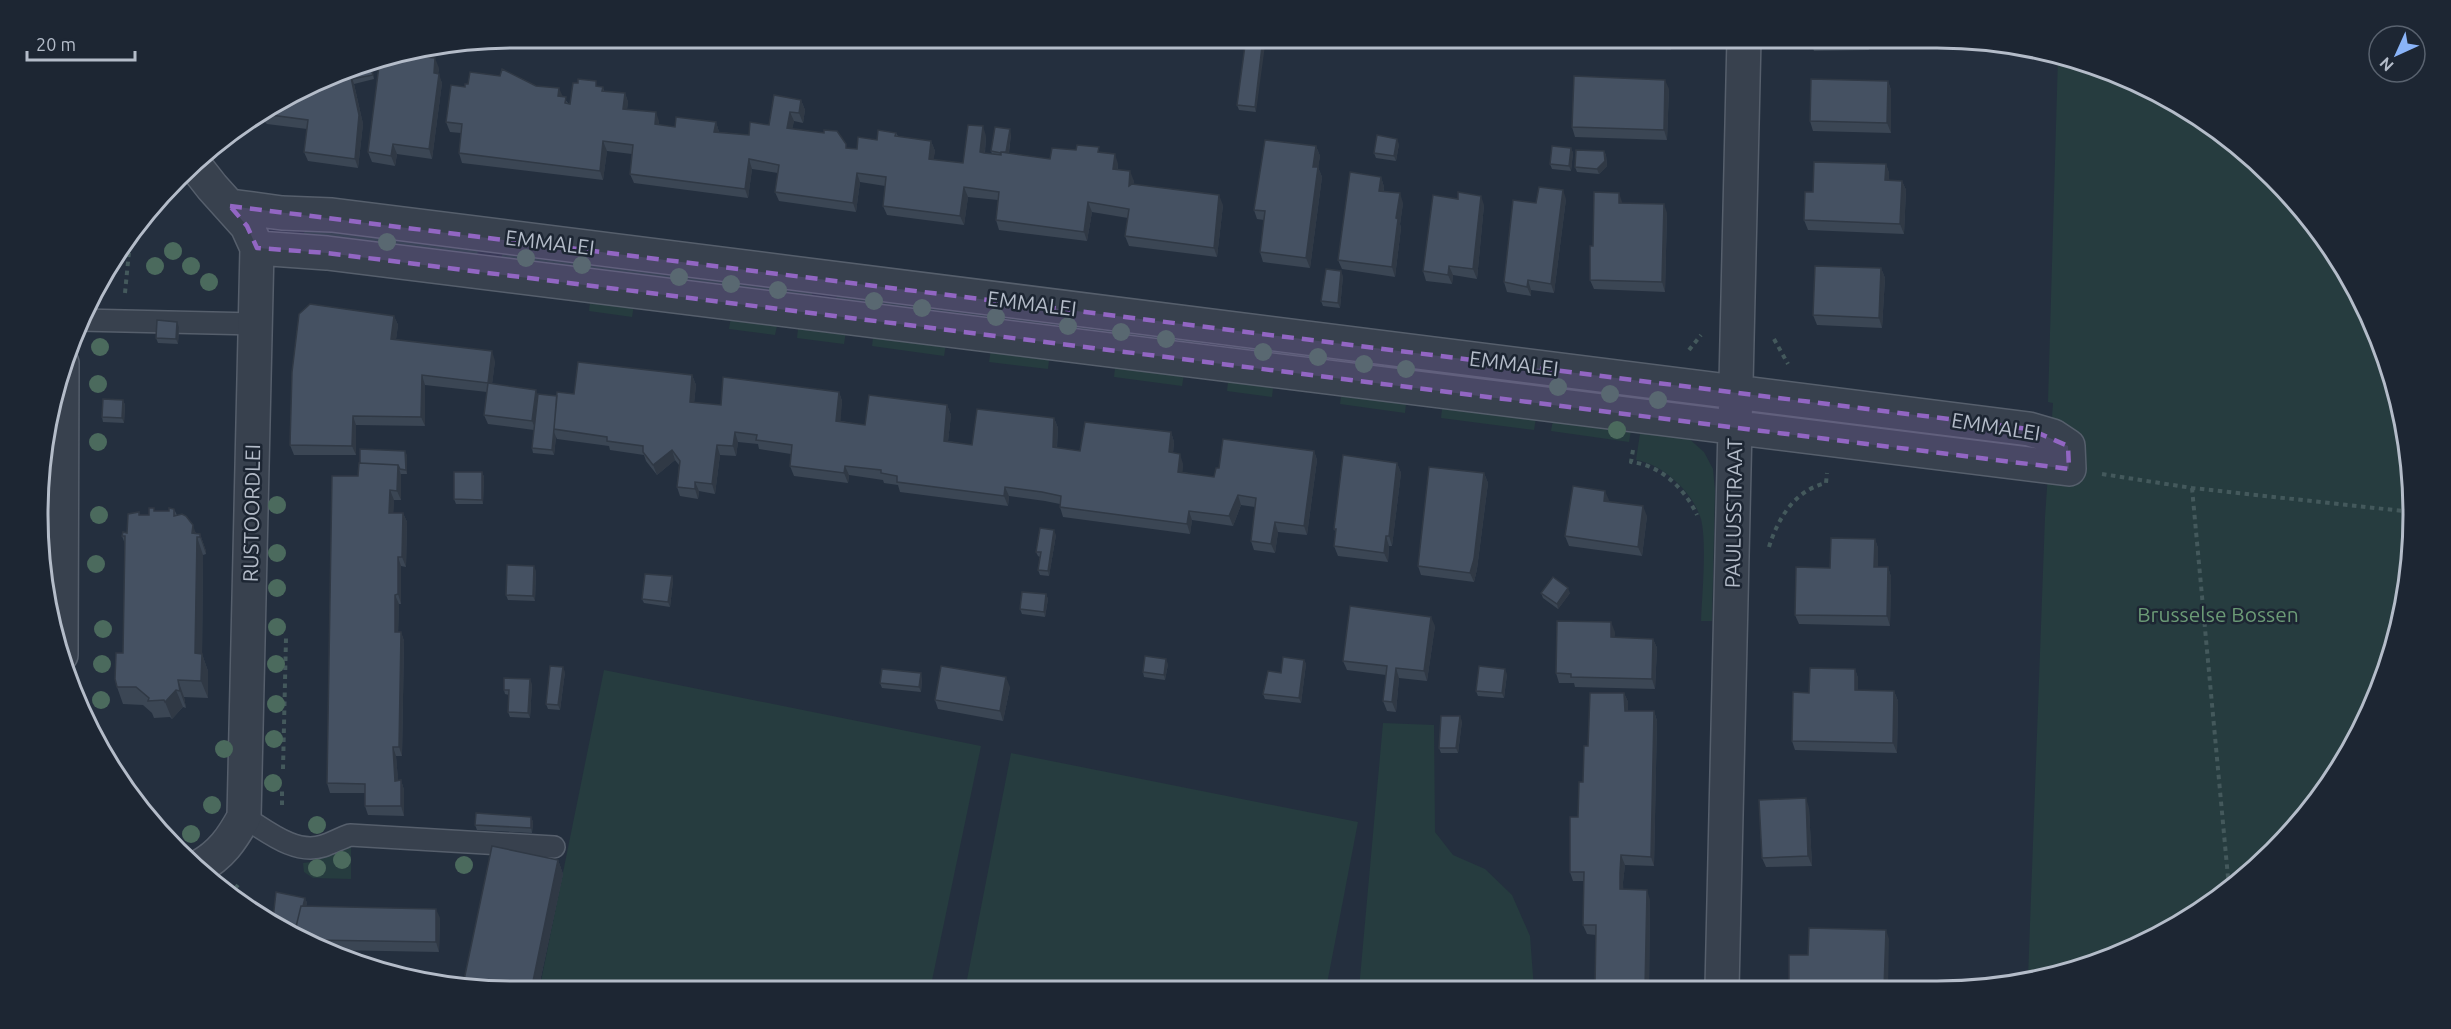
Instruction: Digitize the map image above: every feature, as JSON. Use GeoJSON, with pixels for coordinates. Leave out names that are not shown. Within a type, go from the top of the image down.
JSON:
{"type":"FeatureCollection","features":[{"type":"Feature","properties":{"kind":"street","name":"PAULUSSTRAAT"},"geometry":{"type":"LineString","coordinates":[[1722,981],[1744,48]]}},
{"type":"Feature","properties":{"kind":"street","name":"RUSTOORDLEI"},"geometry":{"type":"LineString","coordinates":[[199,171],[247,226],[257,248],[244,818],[230,843],[205,863]]}},
{"type":"Feature","properties":{"kind":"street","name":"EMMALEI"},"geometry":{"type":"LineString","coordinates":[[230,206],[282,213],[343,217],[1735,390],[2030,429],[2053,436],[2068,446],[2069,469],[327,253],[257,248]]}},
{"type":"Feature","properties":{"kind":"street"},"geometry":{"type":"LineString","coordinates":[[61,623],[62,403]]}},
{"type":"Feature","properties":{"kind":"lane"},"geometry":{"type":"LineString","coordinates":[[91,320],[256,324]]}},
{"type":"Feature","properties":{"kind":"lane"},"geometry":{"type":"LineString","coordinates":[[244,818],[282,841],[302,847],[321,847],[350,835],[554,847]]}},
{"type":"Feature","properties":{"kind":"path"},"geometry":{"type":"LineString","coordinates":[[123,321],[129,252]]}},
{"type":"Feature","properties":{"kind":"path"},"geometry":{"type":"LineString","coordinates":[[1681,353],[1696,344],[1704,328]]}},
{"type":"Feature","properties":{"kind":"path"},"geometry":{"type":"LineString","coordinates":[[1773,331],[1778,349],[1794,371]]}},
{"type":"Feature","properties":{"kind":"path"},"geometry":{"type":"LineString","coordinates":[[1624,445],[1634,446],[1631,462],[1655,469],[1681,490],[1691,503],[1698,522]]}},
{"type":"Feature","properties":{"kind":"path"},"geometry":{"type":"LineString","coordinates":[[1768,554],[1774,531],[1790,506],[1801,494],[1813,486],[1826,483],[1828,462]]}},
{"type":"Feature","properties":{"kind":"path"},"geometry":{"type":"LineString","coordinates":[[2069,469],[2192,488],[2403,511]]}},
{"type":"Feature","properties":{"kind":"path"},"geometry":{"type":"LineString","coordinates":[[2192,488],[2228,878]]}},
{"type":"Feature","properties":{"kind":"highlighted area"},"geometry":{"type":"Polygon","coordinates":[[[230,206],[2029,429],[2068,446],[2069,469],[327,253],[257,248],[247,226],[230,206]]]}},
{"type":"Feature","properties":{"kind":"green space","name":"Brusselse Bossen"},"geometry":{"type":"Polygon","coordinates":[[[2058,64],[2143,96],[2196,127],[2244,164],[2287,207],[2307,231],[2341,281],[2355,308],[2387,394],[2394,423],[2402,484],[2402,545],[2394,606],[2378,664],[2367,693],[2341,748],[2307,798],[2287,822],[2244,865],[2220,885],[2170,919],[2143,933],[2086,956],[2028,972],[2045,517],[2053,403],[2048,402],[2058,64]]]}},
{"type":"Feature","properties":{"kind":"green space"},"geometry":{"type":"Polygon","coordinates":[[[306,228],[478,249],[477,257],[303,235],[306,228]]]}},
{"type":"Feature","properties":{"kind":"green space"},"geometry":{"type":"Polygon","coordinates":[[[503,252],[812,290],[812,297],[501,259],[503,252]]]}},
{"type":"Feature","properties":{"kind":"green space"},"geometry":{"type":"Polygon","coordinates":[[[591,293],[635,299],[632,317],[589,311],[591,293]]]}},
{"type":"Feature","properties":{"kind":"green space"},"geometry":{"type":"Polygon","coordinates":[[[837,294],[1202,339],[1203,347],[836,300],[837,294]]]}},
{"type":"Feature","properties":{"kind":"green space"},"geometry":{"type":"Polygon","coordinates":[[[732,311],[779,317],[775,335],[729,329],[732,311]]]}},
{"type":"Feature","properties":{"kind":"green space"},"geometry":{"type":"Polygon","coordinates":[[[799,320],[847,325],[844,344],[797,338],[799,320]]]}},
{"type":"Feature","properties":{"kind":"green space"},"geometry":{"type":"Polygon","coordinates":[[[874,329],[947,338],[944,356],[872,346],[874,329]]]}},
{"type":"Feature","properties":{"kind":"green space"},"geometry":{"type":"Polygon","coordinates":[[[992,343],[1050,351],[1048,369],[989,362],[992,343]]]}},
{"type":"Feature","properties":{"kind":"green space"},"geometry":{"type":"Polygon","coordinates":[[[1230,343],[1424,369],[1423,374],[1228,350],[1230,343]]]}},
{"type":"Feature","properties":{"kind":"green space"},"geometry":{"type":"Polygon","coordinates":[[[1116,359],[1185,368],[1182,386],[1114,377],[1116,359]]]}},
{"type":"Feature","properties":{"kind":"green space"},"geometry":{"type":"Polygon","coordinates":[[[1229,373],[1274,379],[1272,397],[1227,391],[1229,373]]]}},
{"type":"Feature","properties":{"kind":"green space"},"geometry":{"type":"Polygon","coordinates":[[[1342,388],[1407,396],[1405,413],[1340,404],[1342,388]]]}},
{"type":"Feature","properties":{"kind":"green space"},"geometry":{"type":"Polygon","coordinates":[[[1443,400],[1537,412],[1534,430],[1441,418],[1443,400]]]}},
{"type":"Feature","properties":{"kind":"green space"},"geometry":{"type":"Polygon","coordinates":[[[1554,414],[1632,424],[1629,442],[1551,431],[1554,414]]]}},
{"type":"Feature","properties":{"kind":"green space"},"geometry":{"type":"Polygon","coordinates":[[[1641,427],[1687,437],[1704,452],[1713,469],[1715,491],[1712,621],[1701,621],[1704,541],[1699,513],[1690,497],[1672,478],[1655,466],[1636,460],[1641,427]]]}},
{"type":"Feature","properties":{"kind":"green space"},"geometry":{"type":"Polygon","coordinates":[[[604,670],[981,746],[932,981],[541,981],[604,670]]]}},
{"type":"Feature","properties":{"kind":"green space"},"geometry":{"type":"Polygon","coordinates":[[[1383,723],[1434,725],[1435,832],[1453,855],[1485,869],[1512,895],[1530,936],[1533,981],[1360,981],[1383,723]]]}},
{"type":"Feature","properties":{"kind":"green space"},"geometry":{"type":"Polygon","coordinates":[[[1011,753],[1358,822],[1328,981],[967,981],[1011,753]]]}},
{"type":"Feature","properties":{"kind":"green space"},"geometry":{"type":"Polygon","coordinates":[[[346,846],[351,846],[351,879],[313,878],[304,872],[303,863],[320,859],[346,846]]]}},
{"type":"Feature","properties":{"kind":"building"},"geometry":{"type":"Polygon","coordinates":[[[1245,48],[1262,48],[1255,107],[1237,105],[1245,48]]]}},
{"type":"Feature","properties":{"kind":"building"},"geometry":{"type":"Polygon","coordinates":[[[423,57],[435,58],[434,73],[439,74],[429,149],[393,144],[391,156],[368,152],[379,69],[423,57]]]}},
{"type":"Feature","properties":{"kind":"building"},"geometry":{"type":"Polygon","coordinates":[[[502,69],[536,86],[559,88],[558,96],[566,97],[565,103],[570,104],[573,83],[578,83],[578,79],[596,81],[596,86],[603,87],[602,91],[625,93],[623,109],[656,112],[655,124],[675,127],[676,117],[716,122],[714,132],[749,135],[750,122],[769,125],[774,95],[801,100],[799,113],[790,112],[787,128],[824,133],[824,130],[837,131],[846,144],[846,148],[857,149],[858,137],[877,140],[878,130],[896,133],[895,136],[931,141],[929,159],[963,163],[968,125],[983,126],[980,152],[984,153],[1001,155],[1001,152],[1050,159],[1052,148],[1076,150],[1077,145],[1099,147],[1098,152],[1115,154],[1113,169],[1130,171],[1129,186],[1132,184],[1219,195],[1214,248],[1125,236],[1129,209],[1088,202],[1084,232],[996,220],[999,192],[964,187],[960,216],[883,206],[886,177],[857,173],[853,203],[775,192],[779,165],[749,159],[745,189],[630,174],[633,145],[603,141],[600,171],[459,153],[462,124],[446,122],[451,85],[465,87],[465,84],[468,84],[470,72],[500,76],[502,69]]]}},
{"type":"Feature","properties":{"kind":"building"},"geometry":{"type":"Polygon","coordinates":[[[372,71],[373,75],[352,79],[372,71]]]}},
{"type":"Feature","properties":{"kind":"building"},"geometry":{"type":"Polygon","coordinates":[[[1574,76],[1665,80],[1664,130],[1572,127],[1574,76]]]}},
{"type":"Feature","properties":{"kind":"building"},"geometry":{"type":"Polygon","coordinates":[[[351,78],[359,115],[355,159],[304,152],[308,120],[273,115],[308,96],[351,78]]]}},
{"type":"Feature","properties":{"kind":"building"},"geometry":{"type":"Polygon","coordinates":[[[1811,79],[1888,81],[1887,123],[1810,121],[1811,79]]]}},
{"type":"Feature","properties":{"kind":"building"},"geometry":{"type":"Polygon","coordinates":[[[995,127],[1010,129],[1006,152],[991,151],[995,127]]]}},
{"type":"Feature","properties":{"kind":"building"},"geometry":{"type":"Polygon","coordinates":[[[1377,135],[1397,139],[1394,156],[1374,153],[1377,135]]]}},
{"type":"Feature","properties":{"kind":"building"},"geometry":{"type":"Polygon","coordinates":[[[1265,140],[1316,146],[1313,167],[1318,167],[1306,258],[1260,252],[1265,211],[1254,210],[1265,140]]]}},
{"type":"Feature","properties":{"kind":"building"},"geometry":{"type":"Polygon","coordinates":[[[1552,146],[1571,148],[1569,166],[1550,164],[1552,146]]]}},
{"type":"Feature","properties":{"kind":"building"},"geometry":{"type":"Polygon","coordinates":[[[1576,150],[1604,151],[1605,161],[1597,169],[1575,167],[1576,150]]]}},
{"type":"Feature","properties":{"kind":"building"},"geometry":{"type":"Polygon","coordinates":[[[1814,162],[1886,164],[1885,180],[1902,181],[1900,224],[1804,220],[1805,192],[1813,192],[1814,162]]]}},
{"type":"Feature","properties":{"kind":"building"},"geometry":{"type":"Polygon","coordinates":[[[1350,172],[1381,177],[1379,191],[1400,193],[1392,267],[1338,260],[1350,172]]]}},
{"type":"Feature","properties":{"kind":"building"},"geometry":{"type":"Polygon","coordinates":[[[1539,187],[1563,190],[1551,284],[1528,280],[1527,287],[1504,282],[1513,200],[1536,203],[1539,187]]]}},
{"type":"Feature","properties":{"kind":"building"},"geometry":{"type":"Polygon","coordinates":[[[1458,192],[1481,196],[1473,269],[1449,266],[1448,275],[1423,271],[1433,195],[1458,199],[1458,192]]]}},
{"type":"Feature","properties":{"kind":"building"},"geometry":{"type":"Polygon","coordinates":[[[1594,192],[1619,193],[1619,203],[1664,204],[1662,282],[1590,280],[1594,192]]]}},
{"type":"Feature","properties":{"kind":"building"},"geometry":{"type":"Polygon","coordinates":[[[1815,266],[1881,268],[1879,318],[1813,315],[1815,266]]]}},
{"type":"Feature","properties":{"kind":"building"},"geometry":{"type":"Polygon","coordinates":[[[1326,269],[1341,271],[1338,303],[1321,301],[1326,269]]]}},
{"type":"Feature","properties":{"kind":"building"},"geometry":{"type":"Polygon","coordinates":[[[310,304],[394,316],[391,339],[492,351],[488,383],[422,375],[421,417],[353,416],[352,446],[290,445],[292,372],[299,314],[310,304]]]}},
{"type":"Feature","properties":{"kind":"building"},"geometry":{"type":"Polygon","coordinates":[[[157,320],[177,322],[176,339],[156,338],[157,320]]]}},
{"type":"Feature","properties":{"kind":"building"},"geometry":{"type":"Polygon","coordinates":[[[578,362],[692,375],[690,402],[721,405],[723,377],[839,392],[836,421],[865,425],[869,395],[947,405],[944,441],[972,445],[977,409],[1054,418],[1053,447],[1080,451],[1085,422],[1171,432],[1169,452],[1180,454],[1178,472],[1214,477],[1216,468],[1219,468],[1223,439],[1314,451],[1304,526],[1275,522],[1271,544],[1251,541],[1256,498],[1238,495],[1229,516],[1189,511],[1187,524],[1060,507],[1061,496],[1042,492],[1005,487],[1004,496],[897,482],[897,476],[881,473],[881,470],[845,466],[844,473],[790,466],[792,445],[756,440],[757,435],[735,432],[733,446],[717,445],[712,484],[695,482],[695,489],[677,487],[680,461],[672,450],[653,465],[643,452],[643,446],[607,441],[607,437],[554,429],[557,392],[574,394],[578,362]]]}},
{"type":"Feature","properties":{"kind":"building"},"geometry":{"type":"Polygon","coordinates":[[[488,383],[536,390],[532,421],[484,415],[488,383]]]}},
{"type":"Feature","properties":{"kind":"building"},"geometry":{"type":"Polygon","coordinates":[[[538,394],[557,396],[552,450],[532,448],[538,394]]]}},
{"type":"Feature","properties":{"kind":"building"},"geometry":{"type":"Polygon","coordinates":[[[103,399],[123,400],[122,418],[102,417],[103,399]]]}},
{"type":"Feature","properties":{"kind":"building"},"geometry":{"type":"Polygon","coordinates":[[[360,449],[405,451],[406,470],[400,469],[398,465],[360,463],[360,449]]]}},
{"type":"Feature","properties":{"kind":"building"},"geometry":{"type":"Polygon","coordinates":[[[1343,455],[1397,463],[1389,536],[1386,536],[1384,553],[1334,546],[1343,455]]]}},
{"type":"Feature","properties":{"kind":"building"},"geometry":{"type":"Polygon","coordinates":[[[359,463],[398,465],[397,491],[390,490],[389,513],[403,513],[402,557],[398,557],[398,594],[395,595],[395,632],[401,632],[399,747],[393,747],[395,781],[401,780],[401,806],[365,806],[365,784],[327,783],[332,476],[358,476],[359,463]]]}},
{"type":"Feature","properties":{"kind":"building"},"geometry":{"type":"Polygon","coordinates":[[[1429,467],[1484,473],[1474,559],[1470,573],[1418,566],[1429,467]]]}},
{"type":"Feature","properties":{"kind":"building"},"geometry":{"type":"Polygon","coordinates":[[[454,472],[482,472],[482,500],[454,499],[454,472]]]}},
{"type":"Feature","properties":{"kind":"building"},"geometry":{"type":"Polygon","coordinates":[[[1573,486],[1605,491],[1604,501],[1643,506],[1638,547],[1565,536],[1573,486]]]}},
{"type":"Feature","properties":{"kind":"building"},"geometry":{"type":"Polygon","coordinates":[[[149,508],[154,508],[154,511],[174,509],[174,516],[182,514],[186,516],[193,525],[192,533],[200,534],[200,537],[197,537],[195,653],[202,654],[201,681],[178,680],[180,691],[176,690],[165,702],[164,700],[148,701],[149,698],[136,687],[117,687],[115,679],[116,653],[123,653],[125,536],[122,536],[123,532],[127,533],[128,514],[139,512],[139,515],[149,515],[149,508]]]}},
{"type":"Feature","properties":{"kind":"building"},"geometry":{"type":"Polygon","coordinates":[[[1040,528],[1054,530],[1048,571],[1038,570],[1041,552],[1036,552],[1040,528]]]}},
{"type":"Feature","properties":{"kind":"building"},"geometry":{"type":"Polygon","coordinates":[[[1831,538],[1875,539],[1874,567],[1888,567],[1887,616],[1795,615],[1796,567],[1830,568],[1831,538]]]}},
{"type":"Feature","properties":{"kind":"building"},"geometry":{"type":"Polygon","coordinates":[[[507,565],[534,566],[533,596],[506,595],[507,565]]]}},
{"type":"Feature","properties":{"kind":"building"},"geometry":{"type":"Polygon","coordinates":[[[645,574],[672,576],[668,602],[642,599],[645,574]]]}},
{"type":"Feature","properties":{"kind":"building"},"geometry":{"type":"Polygon","coordinates":[[[1553,577],[1568,588],[1557,604],[1541,593],[1553,577]]]}},
{"type":"Feature","properties":{"kind":"building"},"geometry":{"type":"Polygon","coordinates":[[[1022,592],[1046,594],[1044,612],[1020,609],[1022,592]]]}},
{"type":"Feature","properties":{"kind":"building"},"geometry":{"type":"Polygon","coordinates":[[[1350,606],[1431,617],[1424,671],[1396,668],[1392,702],[1383,701],[1387,666],[1343,661],[1350,606]]]}},
{"type":"Feature","properties":{"kind":"building"},"geometry":{"type":"Polygon","coordinates":[[[1557,621],[1611,622],[1611,637],[1653,639],[1652,679],[1571,677],[1571,674],[1556,673],[1557,621]]]}},
{"type":"Feature","properties":{"kind":"building"},"geometry":{"type":"Polygon","coordinates":[[[1145,656],[1166,659],[1164,675],[1143,672],[1145,656]]]}},
{"type":"Feature","properties":{"kind":"building"},"geometry":{"type":"Polygon","coordinates":[[[1283,657],[1304,660],[1299,698],[1263,694],[1268,671],[1281,673],[1283,657]]]}},
{"type":"Feature","properties":{"kind":"building"},"geometry":{"type":"Polygon","coordinates":[[[550,666],[563,667],[558,705],[546,704],[550,666]]]}},
{"type":"Feature","properties":{"kind":"building"},"geometry":{"type":"Polygon","coordinates":[[[941,666],[1006,677],[1000,711],[935,700],[941,666]]]}},
{"type":"Feature","properties":{"kind":"building"},"geometry":{"type":"Polygon","coordinates":[[[1479,666],[1505,669],[1502,693],[1476,691],[1479,666]]]}},
{"type":"Feature","properties":{"kind":"building"},"geometry":{"type":"Polygon","coordinates":[[[1810,668],[1855,669],[1855,690],[1894,691],[1893,743],[1792,741],[1793,692],[1809,693],[1810,668]]]}},
{"type":"Feature","properties":{"kind":"building"},"geometry":{"type":"Polygon","coordinates":[[[882,669],[921,673],[919,687],[880,683],[882,669]]]}},
{"type":"Feature","properties":{"kind":"building"},"geometry":{"type":"Polygon","coordinates":[[[504,678],[530,679],[528,713],[508,712],[509,690],[504,690],[504,678]]]}},
{"type":"Feature","properties":{"kind":"building"},"geometry":{"type":"Polygon","coordinates":[[[1590,693],[1624,693],[1625,711],[1654,711],[1651,857],[1621,855],[1620,873],[1620,889],[1647,890],[1645,981],[1595,981],[1596,925],[1583,925],[1584,872],[1570,872],[1570,817],[1578,817],[1579,782],[1583,782],[1584,746],[1588,746],[1590,693]]]}},
{"type":"Feature","properties":{"kind":"building"},"geometry":{"type":"Polygon","coordinates":[[[1441,716],[1460,716],[1456,748],[1439,748],[1441,716]]]}},
{"type":"Feature","properties":{"kind":"building"},"geometry":{"type":"Polygon","coordinates":[[[1806,798],[1808,856],[1762,858],[1759,800],[1806,798]]]}},
{"type":"Feature","properties":{"kind":"building"},"geometry":{"type":"Polygon","coordinates":[[[476,813],[531,817],[531,828],[475,825],[476,813]]]}},
{"type":"Feature","properties":{"kind":"building"},"geometry":{"type":"Polygon","coordinates":[[[492,846],[558,860],[533,981],[464,978],[492,846]]]}},
{"type":"Feature","properties":{"kind":"building"},"geometry":{"type":"Polygon","coordinates":[[[276,892],[305,898],[296,927],[274,914],[276,892]]]}},
{"type":"Feature","properties":{"kind":"building"},"geometry":{"type":"Polygon","coordinates":[[[301,906],[436,909],[436,942],[325,940],[296,927],[301,906]]]}},
{"type":"Feature","properties":{"kind":"building"},"geometry":{"type":"Polygon","coordinates":[[[1809,928],[1886,930],[1884,981],[1789,981],[1789,955],[1808,955],[1809,928]]]}}]}
